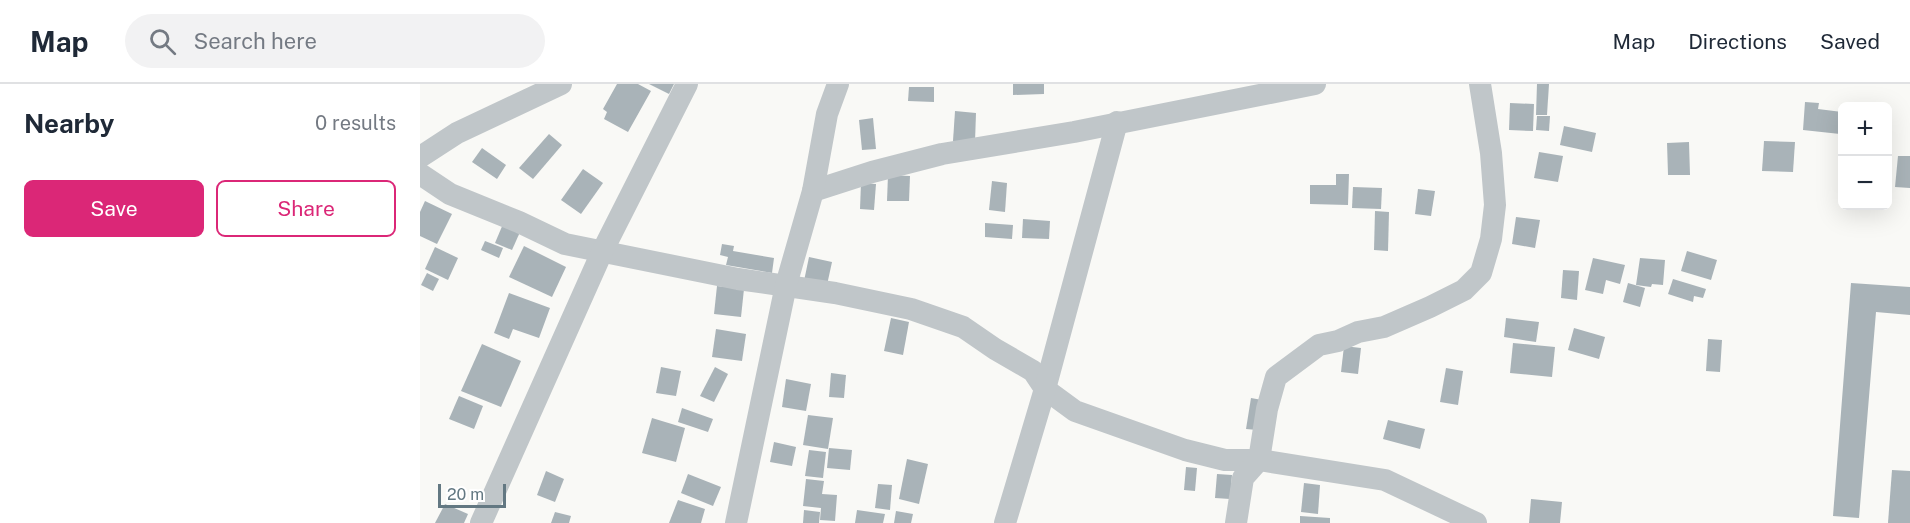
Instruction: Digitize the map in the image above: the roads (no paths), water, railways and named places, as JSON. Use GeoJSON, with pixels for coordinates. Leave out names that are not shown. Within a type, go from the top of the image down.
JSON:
{"type":"FeatureCollection","features":[{"type":"Feature","properties":{"kind":"street"},"geometry":{"type":"LineString","coordinates":[[420,157],[457,133],[561,84]]}},
{"type":"Feature","properties":{"kind":"street"},"geometry":{"type":"LineString","coordinates":[[481,523],[602,252],[687,84]]}},
{"type":"Feature","properties":{"kind":"street"},"geometry":{"type":"LineString","coordinates":[[736,523],[786,285],[813,191],[827,114],[838,84]]}},
{"type":"Feature","properties":{"kind":"street"},"geometry":{"type":"LineString","coordinates":[[813,191],[872,172],[942,154],[1065,134],[1315,84]]}},
{"type":"Feature","properties":{"kind":"street"},"geometry":{"type":"LineString","coordinates":[[1236,523],[1243,478],[1259,460],[1275,377],[1319,345],[1338,341],[1358,332],[1384,327],[1430,307],[1464,290],[1482,273],[1491,239],[1495,205],[1491,153],[1480,84]]}},
{"type":"Feature","properties":{"kind":"street"},"geometry":{"type":"LineString","coordinates":[[1005,523],[1045,390],[1117,122]]}},
{"type":"Feature","properties":{"kind":"street"},"geometry":{"type":"LineString","coordinates":[[420,174],[450,194],[565,244],[738,279],[786,285],[911,309],[963,327],[1033,371],[1045,390],[1075,411],[1185,450],[1225,460],[1259,460],[1385,480],[1476,523]]}}]}
